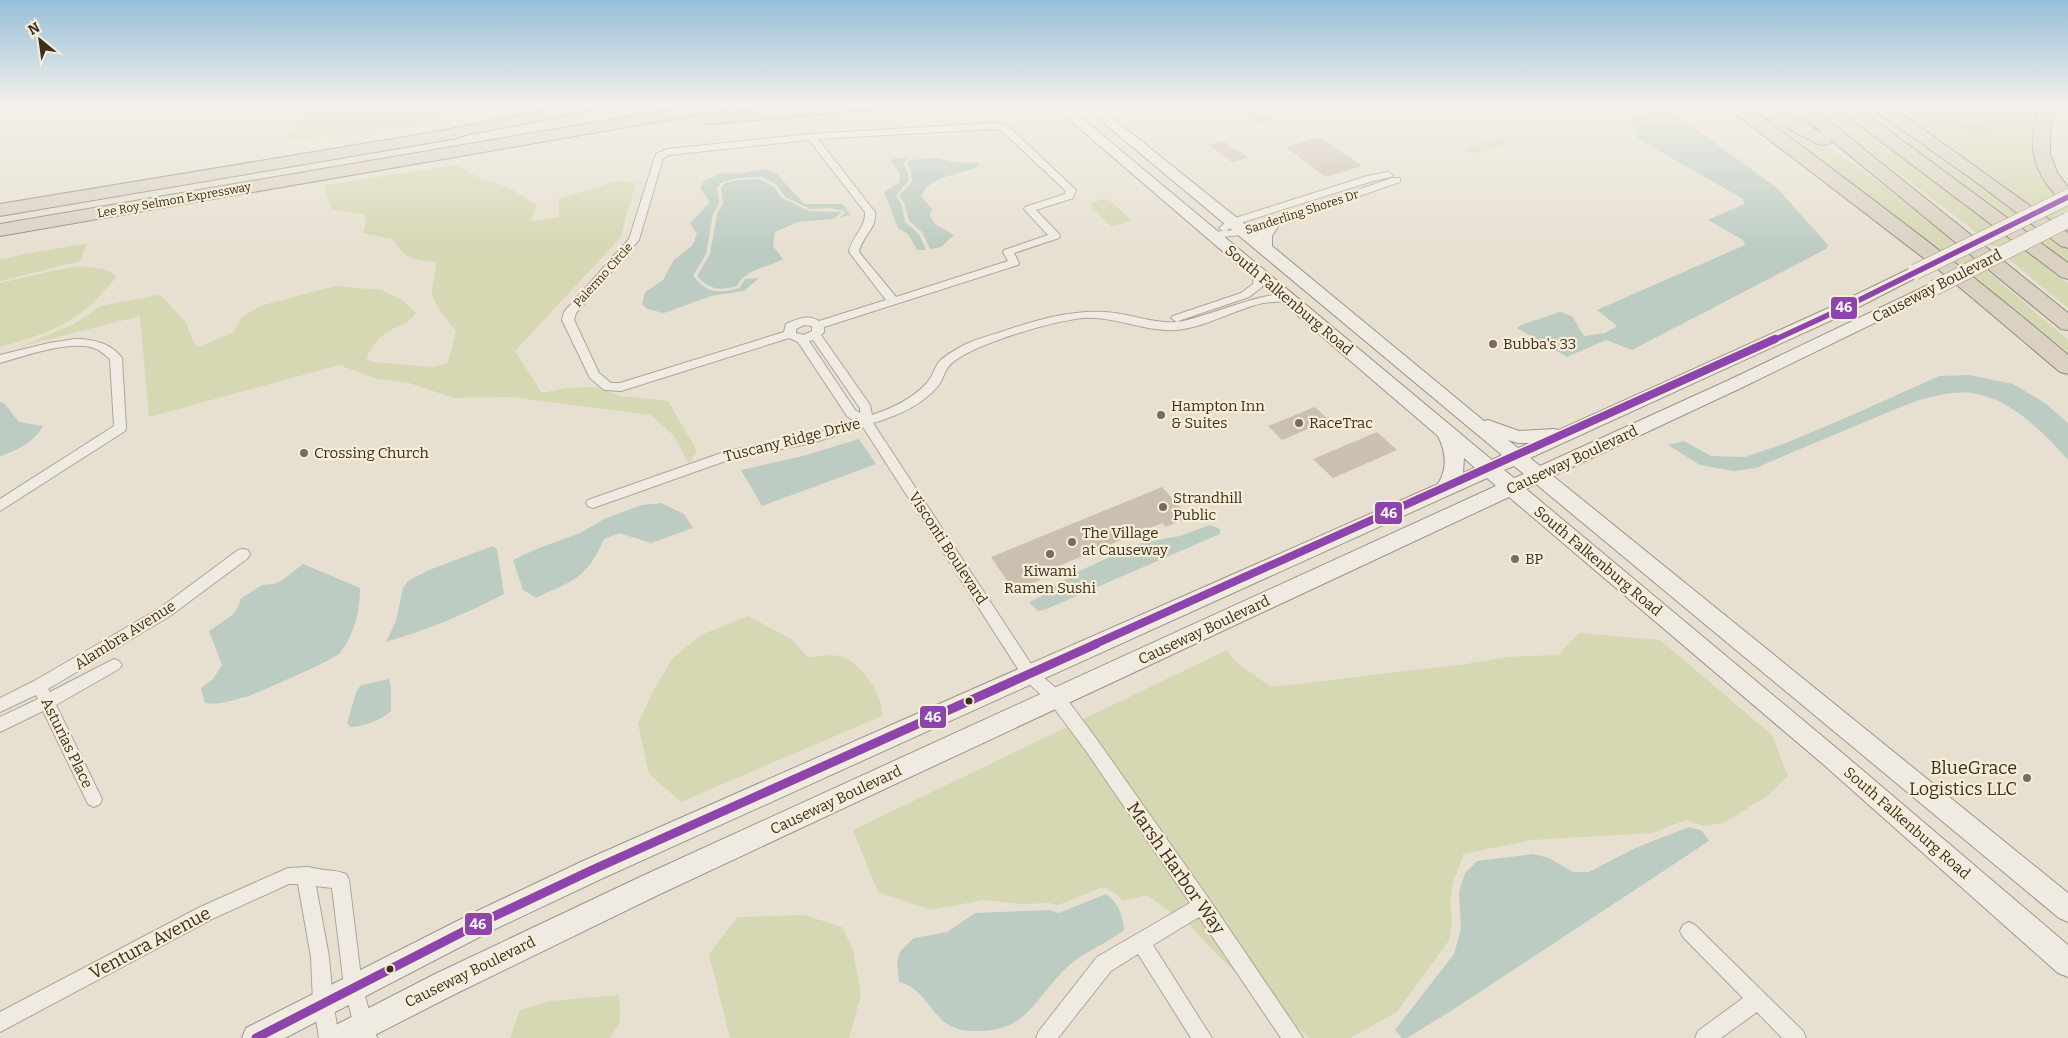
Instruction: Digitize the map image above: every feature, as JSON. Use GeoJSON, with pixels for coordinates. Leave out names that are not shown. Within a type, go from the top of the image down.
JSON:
{"type":"FeatureCollection","features":[{"type":"Feature","properties":{"kind":"highway","name":"Lee Roy Selmon Expressway"},"geometry":{"type":"LineString","coordinates":[[2,212],[345,152]]}},
{"type":"Feature","properties":{"kind":"highway"},"geometry":{"type":"LineString","coordinates":[[2,212],[379,152]]}},
{"type":"Feature","properties":{"kind":"highway","name":"Lee Roy Selmon Expressway"},"geometry":{"type":"LineString","coordinates":[[0,230],[450,152]]}},
{"type":"Feature","properties":{"kind":"highway"},"geometry":{"type":"LineString","coordinates":[[1805,152],[2000,307],[2068,368]]}},
{"type":"Feature","properties":{"kind":"highway"},"geometry":{"type":"LineString","coordinates":[[1846,152],[1892,179]]}},
{"type":"Feature","properties":{"kind":"highway"},"geometry":{"type":"LineString","coordinates":[[1859,152],[2068,324]]}},
{"type":"Feature","properties":{"kind":"highway"},"geometry":{"type":"LineString","coordinates":[[1909,152],[2068,273]]}},
{"type":"Feature","properties":{"kind":"highway"},"geometry":{"type":"LineString","coordinates":[[1946,152],[2068,242]]}},
{"type":"Feature","properties":{"kind":"highway"},"geometry":{"type":"LineString","coordinates":[[2041,152],[2051,177],[2068,198]]}},
{"type":"Feature","properties":{"kind":"main road","name":"South Falkenburg Road"},"geometry":{"type":"LineString","coordinates":[[1115,152],[1832,758],[2068,963]]}},
{"type":"Feature","properties":{"kind":"main road","name":"South Falkenburg Road"},"geometry":{"type":"LineString","coordinates":[[1147,152],[2068,909]]}},
{"type":"Feature","properties":{"kind":"main road","name":"Causeway Boulevard"},"geometry":{"type":"LineString","coordinates":[[256,1038],[353,986],[592,870],[1574,431],[1839,310],[2068,198]]}},
{"type":"Feature","properties":{"kind":"main road","name":"Causeway Boulevard"},"geometry":{"type":"LineString","coordinates":[[340,1038],[365,1032],[649,886],[1735,384],[1934,288],[2068,220]]}},
{"type":"Feature","properties":{"kind":"main road"},"geometry":{"type":"LineString","coordinates":[[1264,247],[1264,236],[1273,222]]}},
{"type":"Feature","properties":{"kind":"main road"},"geometry":{"type":"LineString","coordinates":[[1450,402],[1482,424],[1508,435],[1529,437],[1574,431]]}},
{"type":"Feature","properties":{"kind":"main road"},"geometry":{"type":"LineString","coordinates":[[1445,432],[1452,447],[1456,463],[1454,474],[1445,488]]}},
{"type":"Feature","properties":{"kind":"street","name":"Palermo Circle"},"geometry":{"type":"LineString","coordinates":[[666,152],[659,156],[634,240],[570,312],[568,320],[594,375],[608,388],[621,387],[816,330],[894,302],[1014,263],[1008,252],[1055,236],[1028,209],[1068,196],[1072,190],[1031,152]]}},
{"type":"Feature","properties":{"kind":"street"},"geometry":{"type":"LineString","coordinates":[[823,152],[870,212],[872,218],[869,227],[854,243],[854,252],[894,302]]}},
{"type":"Feature","properties":{"kind":"street","name":"Sanderling Shores Dr"},"geometry":{"type":"LineString","coordinates":[[1371,178],[1392,178],[1273,222],[1239,227],[1213,235],[1371,178]]}},
{"type":"Feature","properties":{"kind":"street","name":"Tuscany Ridge Drive"},"geometry":{"type":"LineString","coordinates":[[1144,323],[1184,317],[1245,295],[1258,285],[1260,275]]}},
{"type":"Feature","properties":{"kind":"street","name":"Tuscany Ridge Drive"},"geometry":{"type":"LineString","coordinates":[[593,503],[732,454],[812,439],[892,412],[920,398],[934,383],[944,364],[971,346],[1041,322],[1075,316],[1107,315],[1162,326],[1191,324],[1261,300],[1286,297]]}},
{"type":"Feature","properties":{"kind":"street"},"geometry":{"type":"LineString","coordinates":[[796,336],[790,327],[797,322],[807,320],[816,330]]}},
{"type":"Feature","properties":{"kind":"street","name":"Visconti Boulevard"},"geometry":{"type":"LineString","coordinates":[[816,330],[866,408],[866,422]]}},
{"type":"Feature","properties":{"kind":"street","name":"Visconti Boulevard"},"geometry":{"type":"LineString","coordinates":[[796,336],[851,413],[866,422],[1030,675],[1057,699]]}},
{"type":"Feature","properties":{"kind":"street"},"geometry":{"type":"LineString","coordinates":[[0,359],[69,344],[86,342],[98,345],[116,358],[120,428],[0,506]]}},
{"type":"Feature","properties":{"kind":"street","name":"Alambra Avenue"},"geometry":{"type":"LineString","coordinates":[[0,705],[40,686],[165,612],[243,554]]}},
{"type":"Feature","properties":{"kind":"street","name":"Alambra Avenue"},"geometry":{"type":"LineString","coordinates":[[0,725],[45,703],[114,664]]}},
{"type":"Feature","properties":{"kind":"street","name":"Asturias Place"},"geometry":{"type":"LineString","coordinates":[[40,686],[45,703],[94,799]]}},
{"type":"Feature","properties":{"kind":"street","name":"Marsh Harbor Way"},"geometry":{"type":"LineString","coordinates":[[1057,699],[1203,905],[1293,1038]]}},
{"type":"Feature","properties":{"kind":"street"},"geometry":{"type":"LineString","coordinates":[[305,875],[320,958],[323,1002],[329,1038]]}},
{"type":"Feature","properties":{"kind":"street","name":"Ventura Avenue"},"geometry":{"type":"LineString","coordinates":[[0,1022],[206,912],[288,876],[305,875],[321,879],[340,880],[353,986],[365,1032]]}},
{"type":"Feature","properties":{"kind":"street"},"geometry":{"type":"LineString","coordinates":[[1046,1038],[1104,964],[1203,905]]}},
{"type":"Feature","properties":{"kind":"street"},"geometry":{"type":"LineString","coordinates":[[1689,931],[1796,1038]]}},
{"type":"Feature","properties":{"kind":"street"},"geometry":{"type":"LineString","coordinates":[[1141,942],[1202,1038]]}},
{"type":"Feature","properties":{"kind":"street"},"geometry":{"type":"LineString","coordinates":[[1705,1038],[1757,1000]]}},
{"type":"Feature","properties":{"kind":"green space"},"geometry":{"type":"Polygon","coordinates":[[[1806,152],[1835,152],[1860,168],[1938,229],[2068,340],[2068,360],[1806,152]]]}},
{"type":"Feature","properties":{"kind":"green space"},"geometry":{"type":"Polygon","coordinates":[[[1871,152],[1897,152],[2068,284],[2068,308],[1967,225],[1871,152]]]}},
{"type":"Feature","properties":{"kind":"green space"},"geometry":{"type":"Polygon","coordinates":[[[1918,152],[1938,152],[2068,247],[2068,264],[1918,152]]]}},
{"type":"Feature","properties":{"kind":"green space"},"geometry":{"type":"Polygon","coordinates":[[[1952,152],[2032,152],[2041,175],[2054,193],[2068,207],[2068,236],[1952,152]]]}},
{"type":"Feature","properties":{"kind":"green space"},"geometry":{"type":"Polygon","coordinates":[[[456,165],[481,178],[510,188],[536,205],[531,221],[559,217],[559,199],[617,181],[636,183],[620,238],[515,351],[542,393],[566,388],[595,387],[621,396],[668,401],[697,451],[689,464],[674,436],[651,415],[511,397],[454,398],[409,383],[378,379],[339,365],[149,417],[140,316],[19,347],[74,324],[101,306],[158,295],[185,321],[194,343],[199,347],[234,332],[242,317],[260,306],[335,286],[381,290],[403,300],[416,313],[408,322],[383,335],[373,346],[366,358],[372,362],[432,367],[448,363],[456,331],[441,312],[433,295],[436,262],[415,260],[406,255],[393,239],[362,233],[365,228],[365,214],[331,209],[324,185],[456,165]]]}},
{"type":"Feature","properties":{"kind":"green space"},"geometry":{"type":"Polygon","coordinates":[[[1104,199],[1109,200],[1132,220],[1111,226],[1090,206],[1092,203],[1104,199]]]}},
{"type":"Feature","properties":{"kind":"green space"},"geometry":{"type":"Polygon","coordinates":[[[87,243],[80,261],[0,281],[0,259],[87,243]]]}},
{"type":"Feature","properties":{"kind":"green space"},"geometry":{"type":"Polygon","coordinates":[[[82,266],[102,269],[115,274],[115,279],[89,306],[66,323],[33,337],[0,347],[0,283],[82,266]]]}},
{"type":"Feature","properties":{"kind":"green space"},"geometry":{"type":"Polygon","coordinates":[[[748,616],[791,639],[808,657],[839,656],[855,664],[875,689],[882,708],[882,716],[681,802],[649,774],[638,724],[653,691],[673,658],[701,635],[748,616]]]}},
{"type":"Feature","properties":{"kind":"green space"},"geometry":{"type":"Polygon","coordinates":[[[1579,633],[1660,640],[1772,735],[1788,776],[1766,797],[1723,823],[1704,826],[1686,820],[1652,833],[1532,840],[1463,854],[1452,888],[1451,933],[1449,940],[1397,1012],[1350,1038],[1310,1038],[1259,998],[1189,925],[1147,895],[1122,901],[1117,894],[1103,887],[1058,905],[983,900],[932,910],[878,892],[853,830],[1227,650],[1235,661],[1271,687],[1466,664],[1507,657],[1558,655],[1579,633]]]}},
{"type":"Feature","properties":{"kind":"green space"},"geometry":{"type":"Polygon","coordinates":[[[804,915],[842,927],[853,950],[861,995],[849,1038],[730,1038],[709,954],[737,917],[804,915]]]}},
{"type":"Feature","properties":{"kind":"green space"},"geometry":{"type":"Polygon","coordinates":[[[619,995],[620,1021],[610,1038],[510,1038],[520,1010],[551,1001],[619,995]]]}},
{"type":"Feature","properties":{"kind":"shaded area"},"geometry":{"type":"Polygon","coordinates":[[[1662,152],[1728,152],[1777,188],[1828,245],[1826,249],[1632,350],[1606,340],[1567,357],[1517,328],[1560,312],[1572,316],[1584,336],[1605,333],[1617,326],[1597,310],[1745,245],[1743,240],[1708,220],[1744,204],[1743,199],[1662,152]]]}},
{"type":"Feature","properties":{"kind":"shaded area"},"geometry":{"type":"Polygon","coordinates":[[[908,158],[903,164],[908,172],[908,181],[896,196],[901,203],[905,222],[919,234],[926,250],[917,250],[908,234],[898,228],[884,192],[899,183],[900,174],[890,160],[908,158]]]}},
{"type":"Feature","properties":{"kind":"shaded area"},"geometry":{"type":"Polygon","coordinates":[[[937,158],[953,162],[979,163],[977,167],[937,180],[925,189],[921,196],[932,209],[930,216],[935,224],[954,235],[941,247],[930,249],[922,232],[909,221],[904,203],[899,195],[912,182],[911,171],[907,164],[910,160],[937,158]]]}},
{"type":"Feature","properties":{"kind":"shaded area"},"geometry":{"type":"Polygon","coordinates":[[[765,169],[777,174],[804,204],[842,204],[851,215],[839,218],[845,211],[830,208],[810,209],[785,197],[777,185],[762,177],[739,178],[722,182],[717,188],[719,203],[713,214],[706,254],[693,276],[703,286],[713,291],[739,288],[745,279],[759,278],[744,291],[711,296],[664,313],[647,309],[642,304],[645,292],[663,280],[674,260],[692,246],[697,234],[690,223],[710,202],[700,188],[704,181],[722,173],[737,174],[765,169]]]}},
{"type":"Feature","properties":{"kind":"shaded area"},"geometry":{"type":"Polygon","coordinates":[[[760,179],[774,187],[782,198],[809,211],[842,212],[834,219],[798,222],[775,232],[773,246],[783,259],[751,272],[737,286],[725,289],[711,287],[697,276],[710,254],[717,214],[723,203],[721,188],[725,183],[760,179]]]}},
{"type":"Feature","properties":{"kind":"shaded area"},"geometry":{"type":"Polygon","coordinates":[[[1969,375],[2013,384],[2045,403],[2068,423],[2068,460],[2048,438],[2012,409],[1998,401],[1970,393],[1942,394],[1913,403],[1756,468],[1734,471],[1700,465],[1668,445],[1684,441],[1711,456],[1745,457],[1786,443],[1939,376],[1969,375]]]}},
{"type":"Feature","properties":{"kind":"shaded area"},"geometry":{"type":"Polygon","coordinates":[[[0,402],[4,403],[19,422],[43,426],[40,432],[30,441],[0,456],[0,402]]]}},
{"type":"Feature","properties":{"kind":"shaded area"},"geometry":{"type":"Polygon","coordinates":[[[859,439],[876,464],[762,506],[741,470],[803,456],[859,439]]]}},
{"type":"Feature","properties":{"kind":"shaded area"},"geometry":{"type":"Polygon","coordinates":[[[661,503],[684,514],[693,528],[651,543],[619,533],[604,539],[588,567],[569,582],[536,598],[523,590],[513,560],[580,533],[606,518],[642,505],[661,503]]]}},
{"type":"Feature","properties":{"kind":"shaded area"},"geometry":{"type":"Polygon","coordinates":[[[1210,525],[1220,529],[1220,534],[1044,610],[1038,611],[1029,602],[1048,593],[1077,572],[1141,543],[1180,536],[1210,525]]]}},
{"type":"Feature","properties":{"kind":"shaded area"},"geometry":{"type":"Polygon","coordinates":[[[493,546],[497,549],[504,594],[446,621],[386,642],[396,621],[403,588],[408,581],[429,570],[493,546]]]}},
{"type":"Feature","properties":{"kind":"shaded area"},"geometry":{"type":"Polygon","coordinates":[[[303,564],[360,588],[356,622],[340,653],[311,669],[246,697],[220,703],[205,703],[201,688],[213,679],[222,665],[209,631],[233,614],[237,609],[240,599],[262,585],[281,581],[303,564]]]}},
{"type":"Feature","properties":{"kind":"shaded area"},"geometry":{"type":"Polygon","coordinates":[[[389,679],[391,686],[391,711],[372,722],[350,727],[347,723],[357,690],[361,685],[389,679]]]}},
{"type":"Feature","properties":{"kind":"shaded area"},"geometry":{"type":"Polygon","coordinates":[[[1689,827],[1702,831],[1709,841],[1407,1038],[1402,1038],[1395,1030],[1454,954],[1461,929],[1459,892],[1465,873],[1477,861],[1533,854],[1549,858],[1573,872],[1589,872],[1635,848],[1689,827]]]}},
{"type":"Feature","properties":{"kind":"shaded area"},"geometry":{"type":"Polygon","coordinates":[[[1106,894],[1119,909],[1124,930],[1087,952],[1067,967],[1035,1004],[1014,1023],[983,1031],[961,1030],[944,1022],[919,993],[899,982],[897,961],[901,950],[914,938],[947,932],[975,913],[1050,910],[1059,913],[1106,894]]]}},
{"type":"Feature","properties":{"kind":"building"},"geometry":{"type":"Polygon","coordinates":[[[1219,152],[1241,152],[1248,158],[1232,162],[1219,152]]]}},
{"type":"Feature","properties":{"kind":"building"},"geometry":{"type":"Polygon","coordinates":[[[1293,152],[1342,152],[1362,166],[1326,177],[1293,152]]]}},
{"type":"Feature","properties":{"kind":"building","name":"RaceTrac"},"geometry":{"type":"Polygon","coordinates":[[[1315,407],[1329,420],[1282,440],[1268,426],[1315,407]]]}},
{"type":"Feature","properties":{"kind":"building","name":"RaceTrac"},"geometry":{"type":"Polygon","coordinates":[[[1377,432],[1397,450],[1333,478],[1313,459],[1377,432]]]}},
{"type":"Feature","properties":{"kind":"building","name":"The Village at Causeway"},"geometry":{"type":"Polygon","coordinates":[[[1162,487],[1189,517],[1166,527],[1162,523],[1037,575],[1040,580],[1014,591],[991,557],[1162,487]]]}},
{"type":"Feature","properties":{"kind":"transit line","name":"46"},"geometry":{"type":"LineString","coordinates":[[256,1038],[484,921],[592,870],[1723,363],[1839,310],[2068,197]]}},
{"type":"Feature","properties":{"kind":"place","name":"Bubba's 33"},"geometry":{"type":"Point","coordinates":[1493,344]}},
{"type":"Feature","properties":{"kind":"place","name":"Hampton Inn & Suites"},"geometry":{"type":"Point","coordinates":[1161,415]}},
{"type":"Feature","properties":{"kind":"place","name":"RaceTrac"},"geometry":{"type":"Point","coordinates":[1299,423]}},
{"type":"Feature","properties":{"kind":"place","name":"Crossing Church"},"geometry":{"type":"Point","coordinates":[304,453]}},
{"type":"Feature","properties":{"kind":"place","name":"Strandhill Public"},"geometry":{"type":"Point","coordinates":[1163,507]}},
{"type":"Feature","properties":{"kind":"place","name":"The Village at Causeway"},"geometry":{"type":"Point","coordinates":[1072,542]}},
{"type":"Feature","properties":{"kind":"place","name":"Kiwami Ramen Sushi"},"geometry":{"type":"Point","coordinates":[1050,554]}},
{"type":"Feature","properties":{"kind":"place","name":"BP"},"geometry":{"type":"Point","coordinates":[1515,559]}},
{"type":"Feature","properties":{"kind":"place","name":"BlueGrace Logistics LLC"},"geometry":{"type":"Point","coordinates":[2027,778]}}]}
